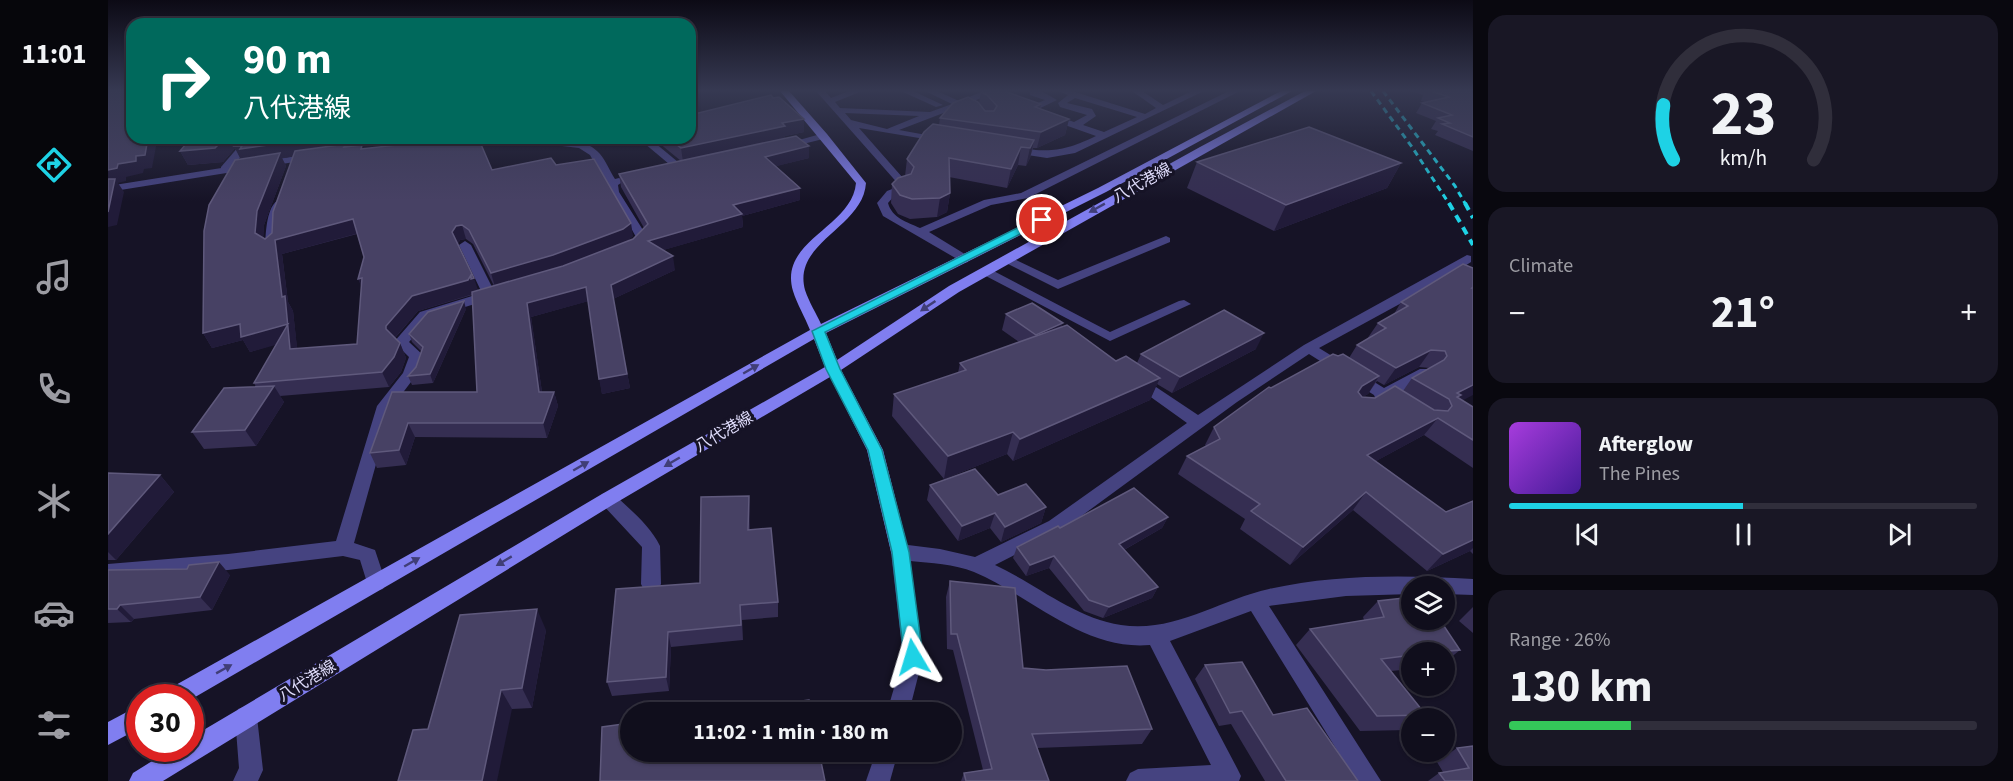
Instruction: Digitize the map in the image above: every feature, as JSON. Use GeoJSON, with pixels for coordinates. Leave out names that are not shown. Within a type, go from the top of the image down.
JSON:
{"type":"FeatureCollection","features":[{"type":"Feature","properties":{"kind":"main road"},"geometry":{"type":"LineString","coordinates":[[816,127],[861,183],[860,196],[846,216],[804,254],[797,269],[799,290],[833,369],[875,450],[900,552]]}},
{"type":"Feature","properties":{"kind":"main road","name":"八代港線"},"geometry":{"type":"LineString","coordinates":[[198,684],[818,331],[1102,190],[1220,127]]}},
{"type":"Feature","properties":{"kind":"main road","name":"八代港線"},"geometry":{"type":"LineString","coordinates":[[141,781],[608,499],[833,369],[954,289],[1244,127]]}},
{"type":"Feature","properties":{"kind":"main road"},"geometry":{"type":"LineString","coordinates":[[108,734],[126,724]]}},
{"type":"Feature","properties":{"kind":"street"},"geometry":{"type":"LineString","coordinates":[[853,127],[905,186],[903,190],[886,197],[882,203],[884,210],[891,218],[920,232],[964,259]]}},
{"type":"Feature","properties":{"kind":"street"},"geometry":{"type":"LineString","coordinates":[[872,127],[953,142]]}},
{"type":"Feature","properties":{"kind":"street"},"geometry":{"type":"LineString","coordinates":[[888,131],[897,127]]}},
{"type":"Feature","properties":{"kind":"street"},"geometry":{"type":"LineString","coordinates":[[1080,127],[1105,136]]}},
{"type":"Feature","properties":{"kind":"street"},"geometry":{"type":"LineString","coordinates":[[1000,148],[1047,155],[1072,151],[1121,127]]}},
{"type":"Feature","properties":{"kind":"street"},"geometry":{"type":"LineString","coordinates":[[920,232],[988,202],[1024,196],[1162,127]]}},
{"type":"Feature","properties":{"kind":"street"},"geometry":{"type":"LineString","coordinates":[[769,150],[824,136]]}},
{"type":"Feature","properties":{"kind":"street"},"geometry":{"type":"LineString","coordinates":[[225,169],[246,144]]}},
{"type":"Feature","properties":{"kind":"street"},"geometry":{"type":"LineString","coordinates":[[376,148],[404,144]]}},
{"type":"Feature","properties":{"kind":"street"},"geometry":{"type":"LineString","coordinates":[[573,144],[582,145],[594,153],[642,238],[621,252]]}},
{"type":"Feature","properties":{"kind":"street"},"geometry":{"type":"LineString","coordinates":[[652,144],[683,166],[668,170]]}},
{"type":"Feature","properties":{"kind":"street"},"geometry":{"type":"LineString","coordinates":[[1060,153],[1092,162]]}},
{"type":"Feature","properties":{"kind":"street"},"geometry":{"type":"LineString","coordinates":[[108,189],[225,169],[293,165],[318,156]]}},
{"type":"Feature","properties":{"kind":"street"},"geometry":{"type":"LineString","coordinates":[[612,183],[634,177]]}},
{"type":"Feature","properties":{"kind":"street"},"geometry":{"type":"LineString","coordinates":[[271,247],[272,225],[283,192]]}},
{"type":"Feature","properties":{"kind":"street"},"geometry":{"type":"LineString","coordinates":[[1006,260],[1058,285],[1166,240]]}},
{"type":"Feature","properties":{"kind":"street"},"geometry":{"type":"LineString","coordinates":[[465,245],[489,294]]}},
{"type":"Feature","properties":{"kind":"street"},"geometry":{"type":"LineString","coordinates":[[976,565],[1055,526],[1232,398],[1309,348],[1436,279],[1467,259]]}},
{"type":"Feature","properties":{"kind":"street"},"geometry":{"type":"LineString","coordinates":[[986,271],[1110,337],[1184,304]]}},
{"type":"Feature","properties":{"kind":"street"},"geometry":{"type":"LineString","coordinates":[[343,548],[385,406],[410,374],[417,356],[401,342],[425,315],[510,288]]}},
{"type":"Feature","properties":{"kind":"street"},"geometry":{"type":"LineString","coordinates":[[1309,348],[1410,411]]}},
{"type":"Feature","properties":{"kind":"street"},"geometry":{"type":"LineString","coordinates":[[1366,404],[1425,372]]}},
{"type":"Feature","properties":{"kind":"street"},"geometry":{"type":"LineString","coordinates":[[1129,376],[1198,423]]}},
{"type":"Feature","properties":{"kind":"street"},"geometry":{"type":"LineString","coordinates":[[608,499],[642,533],[651,546],[651,584]]}},
{"type":"Feature","properties":{"kind":"street"},"geometry":{"type":"LineString","coordinates":[[108,572],[228,562],[343,548],[368,555],[376,583]]}},
{"type":"Feature","properties":{"kind":"street"},"geometry":{"type":"LineString","coordinates":[[901,702],[913,657],[900,552],[976,565],[1064,614],[1108,630],[1141,636],[1203,622],[1255,601],[1291,592],[1414,584],[1473,587]]}},
{"type":"Feature","properties":{"kind":"street"},"geometry":{"type":"LineString","coordinates":[[1255,601],[1369,781]]}},
{"type":"Feature","properties":{"kind":"street"},"geometry":{"type":"LineString","coordinates":[[1138,781],[1229,776],[1156,634]]}},
{"type":"Feature","properties":{"kind":"street"},"geometry":{"type":"LineString","coordinates":[[246,717],[250,770],[246,781]]}},
{"type":"Feature","properties":{"kind":"street"},"geometry":{"type":"LineString","coordinates":[[878,781],[884,762]]}},
{"type":"Feature","properties":{"kind":"building"},"geometry":{"type":"Polygon","coordinates":[[[108,127],[126,127],[126,144],[147,144],[145,155],[136,156],[136,161],[118,164],[117,168],[108,170],[108,127]]]}},
{"type":"Feature","properties":{"kind":"building"},"geometry":{"type":"Polygon","coordinates":[[[696,127],[778,127],[681,148],[676,144],[696,144],[696,127]]]}},
{"type":"Feature","properties":{"kind":"building"},"geometry":{"type":"Polygon","coordinates":[[[929,127],[955,127],[1034,140],[1030,148],[1021,147],[1011,169],[949,158],[950,193],[940,198],[912,199],[900,195],[892,184],[898,178],[911,174],[914,167],[907,159],[929,127]]]}},
{"type":"Feature","properties":{"kind":"building"},"geometry":{"type":"Polygon","coordinates":[[[1008,127],[1051,127],[1041,132],[1008,127]]]}},
{"type":"Feature","properties":{"kind":"building"},"geometry":{"type":"Polygon","coordinates":[[[1310,127],[1401,163],[1286,205],[1197,162],[1310,127]]]}},
{"type":"Feature","properties":{"kind":"building"},"geometry":{"type":"Polygon","coordinates":[[[1450,127],[1473,127],[1473,137],[1450,127]]]}},
{"type":"Feature","properties":{"kind":"building"},"geometry":{"type":"Polygon","coordinates":[[[796,136],[809,146],[765,157],[800,188],[733,205],[742,214],[648,241],[673,256],[611,285],[627,374],[599,379],[586,287],[527,303],[539,392],[554,392],[543,423],[408,423],[399,450],[370,453],[392,392],[477,392],[472,292],[563,266],[633,239],[648,224],[619,174],[796,136]]]}},
{"type":"Feature","properties":{"kind":"building"},"geometry":{"type":"Polygon","coordinates":[[[186,144],[219,144],[215,148],[180,151],[186,144]]]}},
{"type":"Feature","properties":{"kind":"building"},"geometry":{"type":"Polygon","coordinates":[[[236,144],[275,144],[240,149],[242,146],[234,146],[236,144]]]}},
{"type":"Feature","properties":{"kind":"building"},"geometry":{"type":"Polygon","coordinates":[[[346,144],[344,147],[362,145],[361,149],[406,144],[481,144],[492,170],[551,158],[556,165],[594,159],[631,223],[623,229],[553,255],[491,273],[469,230],[462,225],[456,226],[452,232],[474,278],[471,279],[471,275],[468,280],[412,296],[386,326],[386,329],[400,343],[394,357],[382,372],[254,383],[288,325],[290,349],[357,344],[362,278],[358,279],[364,257],[353,219],[275,240],[288,324],[241,337],[240,324],[203,333],[204,231],[209,205],[235,160],[280,153],[257,211],[255,233],[265,239],[272,233],[273,212],[295,151],[346,144]]]}},
{"type":"Feature","properties":{"kind":"building"},"geometry":{"type":"Polygon","coordinates":[[[108,179],[115,179],[108,212],[108,179]]]}},
{"type":"Feature","properties":{"kind":"building"},"geometry":{"type":"Polygon","coordinates":[[[1463,264],[1473,268],[1473,385],[1457,393],[1461,395],[1457,397],[1473,407],[1473,440],[1438,418],[1367,455],[1446,512],[1473,501],[1473,540],[1443,554],[1366,492],[1303,547],[1251,511],[1260,504],[1187,456],[1220,439],[1214,427],[1269,387],[1271,388],[1333,354],[1338,356],[1343,354],[1379,376],[1362,386],[1358,392],[1362,397],[1375,398],[1395,386],[1434,410],[1448,411],[1452,406],[1449,399],[1412,378],[1444,360],[1447,356],[1445,351],[1431,350],[1396,368],[1357,345],[1386,328],[1378,323],[1408,306],[1401,302],[1463,264]]]}},
{"type":"Feature","properties":{"kind":"building"},"geometry":{"type":"Polygon","coordinates":[[[464,301],[430,374],[408,376],[416,367],[423,347],[409,334],[428,312],[464,301]]]}},
{"type":"Feature","properties":{"kind":"building"},"geometry":{"type":"Polygon","coordinates":[[[1032,303],[1063,323],[1036,335],[1006,314],[1032,303]]]}},
{"type":"Feature","properties":{"kind":"building"},"geometry":{"type":"Polygon","coordinates":[[[1224,310],[1264,333],[1180,377],[1141,354],[1224,310]]]}},
{"type":"Feature","properties":{"kind":"building"},"geometry":{"type":"Polygon","coordinates":[[[1067,325],[1116,361],[1126,356],[1160,378],[1020,439],[1013,432],[948,456],[894,394],[966,370],[960,363],[1067,325]]]}},
{"type":"Feature","properties":{"kind":"building"},"geometry":{"type":"Polygon","coordinates":[[[274,386],[245,430],[192,432],[224,388],[274,386]]]}},
{"type":"Feature","properties":{"kind":"building"},"geometry":{"type":"Polygon","coordinates":[[[975,469],[998,495],[1026,484],[1046,507],[1005,527],[995,513],[962,526],[930,485],[975,469]]]}},
{"type":"Feature","properties":{"kind":"building"},"geometry":{"type":"Polygon","coordinates":[[[108,473],[160,475],[108,534],[108,473]]]}},
{"type":"Feature","properties":{"kind":"building"},"geometry":{"type":"Polygon","coordinates":[[[1134,488],[1168,517],[1119,544],[1158,587],[1109,607],[1089,600],[1054,556],[1030,565],[1017,547],[1058,526],[1060,528],[1134,488]]]}},
{"type":"Feature","properties":{"kind":"building"},"geometry":{"type":"Polygon","coordinates":[[[749,496],[748,530],[771,528],[778,602],[740,605],[741,625],[668,632],[666,677],[607,682],[616,589],[700,583],[701,497],[749,496]]]}},
{"type":"Feature","properties":{"kind":"building"},"geometry":{"type":"Polygon","coordinates":[[[219,562],[200,597],[120,605],[117,609],[108,609],[108,570],[187,569],[189,565],[219,562]]]}},
{"type":"Feature","properties":{"kind":"building"},"geometry":{"type":"Polygon","coordinates":[[[950,581],[1015,588],[1023,668],[1046,670],[1127,666],[1152,729],[1032,734],[1049,781],[966,781],[964,773],[992,769],[957,634],[951,634],[950,581]]]}},
{"type":"Feature","properties":{"kind":"building"},"geometry":{"type":"Polygon","coordinates":[[[1401,598],[1401,630],[1447,630],[1455,642],[1401,642],[1401,656],[1381,659],[1401,684],[1401,696],[1411,696],[1420,708],[1401,708],[1401,716],[1377,716],[1310,629],[1384,617],[1378,601],[1401,598]]]}},
{"type":"Feature","properties":{"kind":"building"},"geometry":{"type":"Polygon","coordinates":[[[537,609],[522,688],[501,690],[482,781],[398,781],[413,730],[428,729],[460,615],[537,609]]]}},
{"type":"Feature","properties":{"kind":"building"},"geometry":{"type":"Polygon","coordinates":[[[1242,662],[1273,715],[1307,708],[1358,781],[1286,781],[1242,711],[1230,713],[1205,665],[1242,662]]]}},
{"type":"Feature","properties":{"kind":"building"},"geometry":{"type":"Polygon","coordinates":[[[620,724],[620,762],[821,762],[825,781],[600,781],[602,727],[620,724]]]}},
{"type":"Feature","properties":{"kind":"building"},"geometry":{"type":"Polygon","coordinates":[[[1473,746],[1473,781],[1445,781],[1439,773],[1469,768],[1457,748],[1473,746]]]}},
{"type":"Feature","properties":{"kind":"railway"},"geometry":{"type":"LineString","coordinates":[[1398,127],[1450,205]]}},
{"type":"Feature","properties":{"kind":"railway"},"geometry":{"type":"LineString","coordinates":[[1411,127],[1455,186],[1466,205]]}},
{"type":"Feature","properties":{"kind":"railway"},"geometry":{"type":"LineString","coordinates":[[1449,203],[1473,245]]}},
{"type":"Feature","properties":{"kind":"railway"},"geometry":{"type":"LineString","coordinates":[[1465,203],[1473,218]]}},
{"type":"Feature","properties":{"kind":"route"},"geometry":{"type":"LineString","coordinates":[[913,657],[900,552],[875,450],[833,369],[818,331],[1042,220]]}}]}
